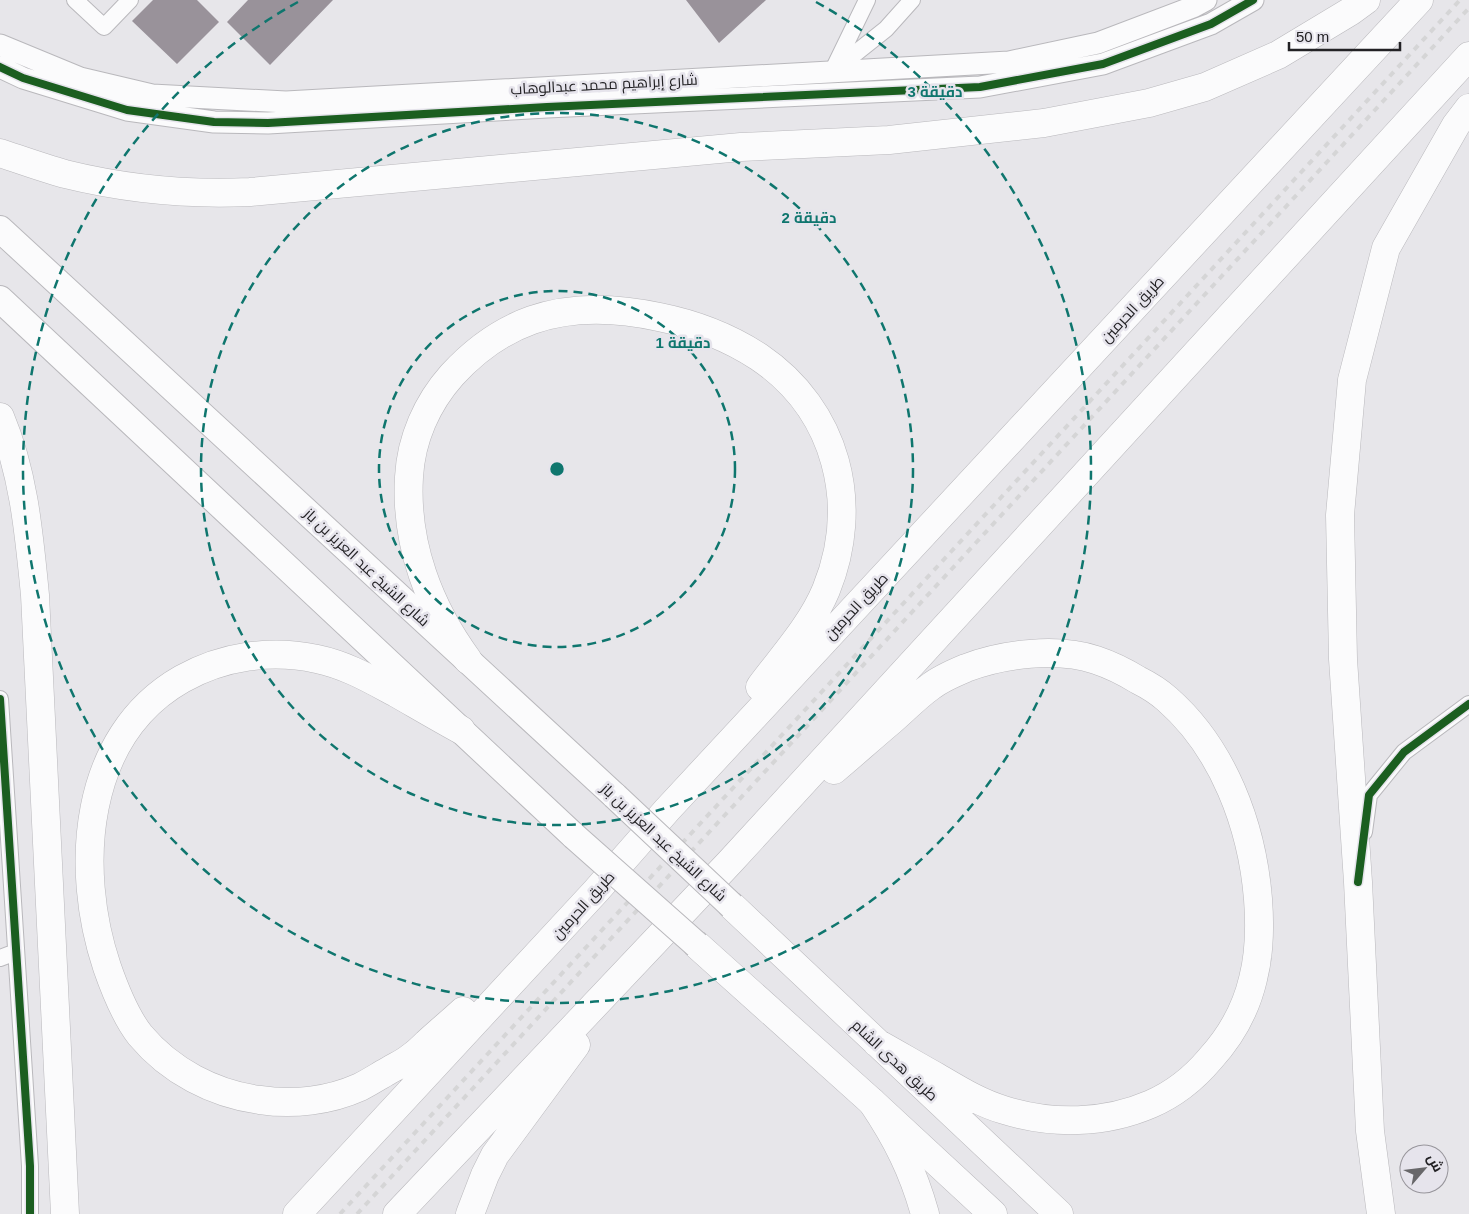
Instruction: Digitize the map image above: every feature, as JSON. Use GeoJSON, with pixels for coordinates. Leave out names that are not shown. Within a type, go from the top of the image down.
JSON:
{"type":"FeatureCollection","features":[{"type":"Feature","properties":{"kind":"highway"},"geometry":{"type":"LineString","coordinates":[[0,153],[63,174],[96,181],[158,191],[220,194],[741,147],[889,140],[1044,123],[1149,103],[1205,87],[1278,55],[1366,0]]}},
{"type":"Feature","properties":{"kind":"highway","name":"طريق الحرمين"},"geometry":{"type":"LineString","coordinates":[[297,1214],[596,891],[667,810],[1419,0]]}},
{"type":"Feature","properties":{"kind":"highway"},"geometry":{"type":"LineString","coordinates":[[397,1214],[730,862],[1469,56]]}},
{"type":"Feature","properties":{"kind":"highway"},"geometry":{"type":"LineString","coordinates":[[1381,1214],[1370,1131],[1358,882],[1343,659],[1340,515],[1352,380],[1386,248],[1456,124],[1469,108]]}},
{"type":"Feature","properties":{"kind":"highway"},"geometry":{"type":"LineString","coordinates":[[468,660],[443,623],[425,583],[414,541],[409,493],[409,470],[421,422],[437,394],[461,366],[489,342],[534,319],[565,312],[603,310],[648,314],[691,326],[744,348],[773,368],[809,407],[823,430],[833,453],[839,477],[842,502],[837,556],[827,588],[813,617],[667,810]]}},
{"type":"Feature","properties":{"kind":"highway"},"geometry":{"type":"LineString","coordinates":[[0,417],[22,489],[29,530],[34,585],[65,1214]]}},
{"type":"Feature","properties":{"kind":"highway"},"geometry":{"type":"LineString","coordinates":[[461,730],[358,672],[320,660],[279,654],[258,655],[222,662],[199,671],[176,682],[147,706],[122,737],[112,754],[103,776],[92,821],[89,867],[93,911],[103,954],[118,995],[139,1033],[165,1060],[180,1071],[232,1094],[260,1100],[288,1102],[316,1099],[343,1093],[360,1086],[412,1057],[596,891]]}},
{"type":"Feature","properties":{"kind":"highway"},"geometry":{"type":"LineString","coordinates":[[730,862],[931,686],[966,668],[984,662],[1040,654],[1094,659],[1125,672],[1149,686],[1166,698],[1189,722],[1214,756],[1242,817],[1253,863],[1259,914],[1257,959],[1254,978],[1248,996],[1231,1032],[1205,1066],[1174,1092],[1139,1109],[1101,1118],[1062,1120],[1024,1115],[985,1103],[877,1043]]}},
{"type":"Feature","properties":{"kind":"highway","name":"طريق هدى الشام"},"geometry":{"type":"LineString","coordinates":[[732,906],[1059,1214]]}},
{"type":"Feature","properties":{"kind":"highway"},"geometry":{"type":"LineString","coordinates":[[697,945],[872,1102],[993,1214]]}},
{"type":"Feature","properties":{"kind":"highway"},"geometry":{"type":"LineString","coordinates":[[470,1214],[482,1181],[495,1156],[646,949]]}},
{"type":"Feature","properties":{"kind":"highway"},"geometry":{"type":"LineString","coordinates":[[872,1102],[899,1145],[910,1168],[925,1214]]}},
{"type":"Feature","properties":{"kind":"main road","name":"شارع الشيخ عبد العزيز بن باز"},"geometry":{"type":"LineString","coordinates":[[0,229],[732,906]]}},
{"type":"Feature","properties":{"kind":"main road"},"geometry":{"type":"LineString","coordinates":[[0,299],[574,836],[697,945]]}},
{"type":"Feature","properties":{"kind":"street"},"geometry":{"type":"LineString","coordinates":[[75,0],[104,27],[130,0]]}},
{"type":"Feature","properties":{"kind":"street"},"geometry":{"type":"LineString","coordinates":[[832,72],[867,0]]}},
{"type":"Feature","properties":{"kind":"street"},"geometry":{"type":"LineString","coordinates":[[832,72],[886,29],[912,0]]}},
{"type":"Feature","properties":{"kind":"street","name":"شارع إبراهيم محمد عبدالوهاب"},"geometry":{"type":"LineString","coordinates":[[0,46],[80,78],[152,95],[286,102],[1009,62],[1098,43],[1193,7],[1206,0]]}},
{"type":"Feature","properties":{"kind":"street"},"geometry":{"type":"LineString","coordinates":[[0,68],[23,78],[127,110],[214,122],[268,123],[547,107],[980,87],[1103,64],[1211,24],[1253,0]]}},
{"type":"Feature","properties":{"kind":"street"},"geometry":{"type":"LineString","coordinates":[[0,699],[30,1166],[30,1214]]}},
{"type":"Feature","properties":{"kind":"street"},"geometry":{"type":"LineString","coordinates":[[1358,882],[1369,794],[1404,752],[1469,704]]}},
{"type":"Feature","properties":{"kind":"street"},"geometry":{"type":"LineString","coordinates":[[0,958],[16,952]]}},
{"type":"Feature","properties":{"kind":"building"},"geometry":{"type":"Polygon","coordinates":[[[153,0],[197,0],[219,22],[177,64],[132,21],[153,0]]]}},
{"type":"Feature","properties":{"kind":"building"},"geometry":{"type":"Polygon","coordinates":[[[248,0],[333,0],[270,65],[227,22],[248,0]]]}},
{"type":"Feature","properties":{"kind":"building"},"geometry":{"type":"Polygon","coordinates":[[[686,0],[766,0],[719,43],[686,0]]]}},
{"type":"Feature","properties":{"kind":"railway"},"geometry":{"type":"LineString","coordinates":[[340,1214],[1460,0]]}},
{"type":"Feature","properties":{"kind":"railway"},"geometry":{"type":"LineString","coordinates":[[357,1214],[1469,8]]}},
{"type":"Feature","properties":{"kind":"cycle path"},"geometry":{"type":"LineString","coordinates":[[0,67],[23,78],[127,110],[214,122],[268,123],[547,107],[980,87],[1103,64],[1211,24],[1253,0]]}},
{"type":"Feature","properties":{"kind":"cycle path"},"geometry":{"type":"LineString","coordinates":[[0,699],[30,1166],[30,1214]]}},
{"type":"Feature","properties":{"kind":"cycle path"},"geometry":{"type":"LineString","coordinates":[[1358,882],[1369,795],[1404,752],[1469,704]]}}]}
